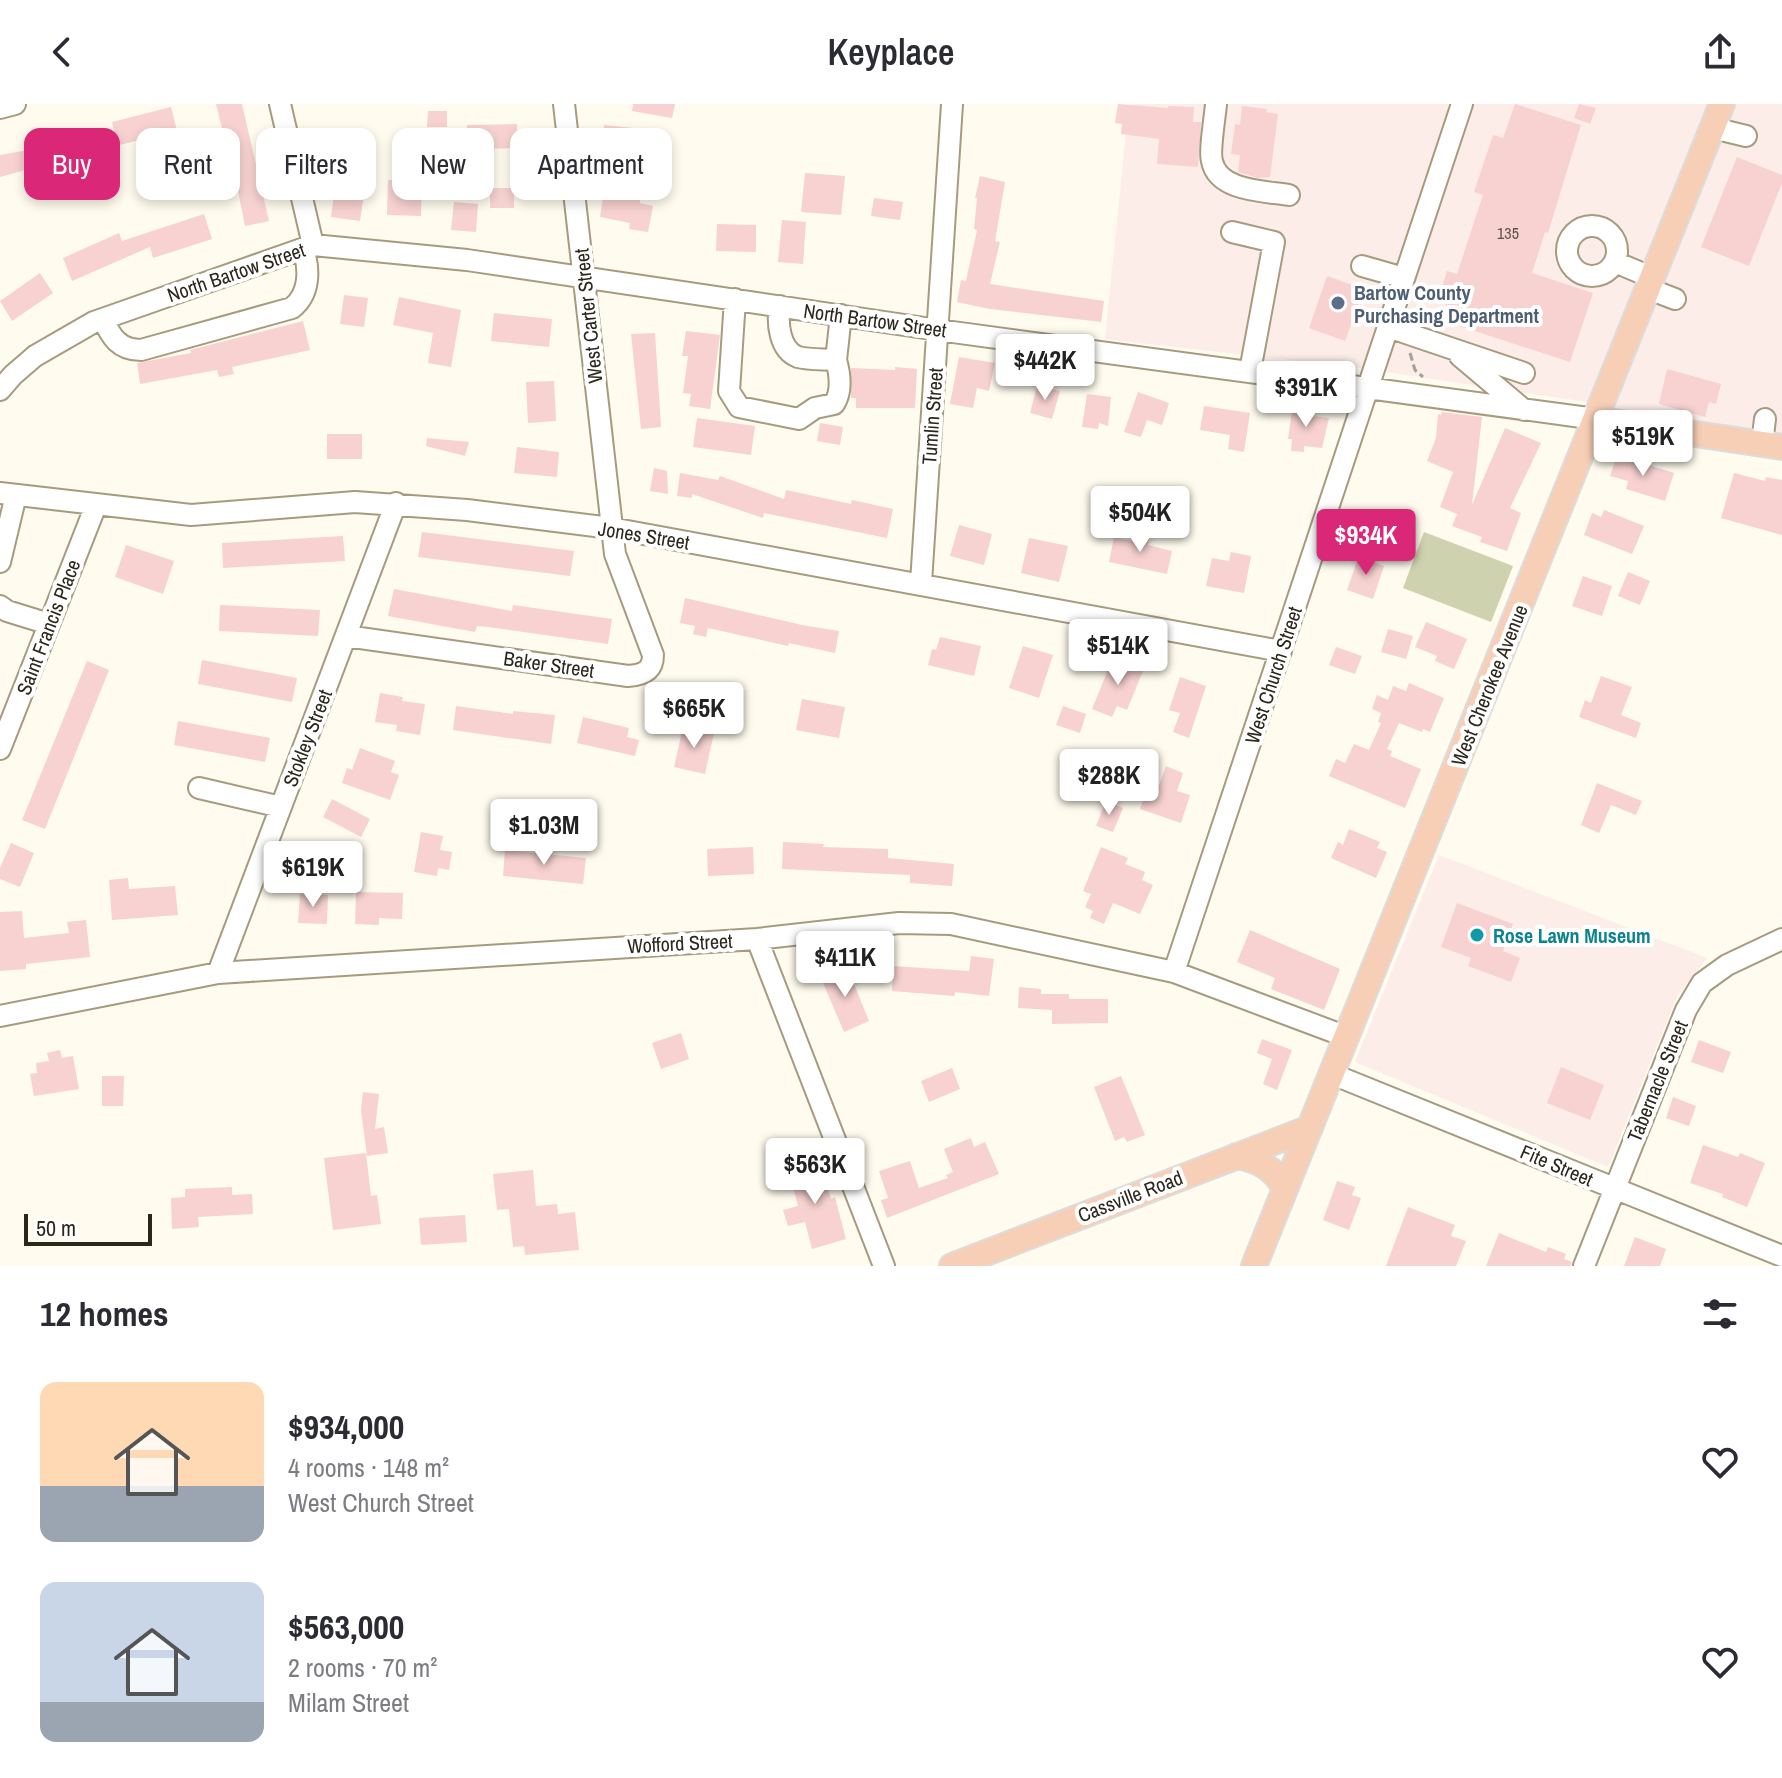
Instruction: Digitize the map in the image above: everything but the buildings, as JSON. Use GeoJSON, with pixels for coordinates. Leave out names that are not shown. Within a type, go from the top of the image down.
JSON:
{"type":"FeatureCollection","features":[{"type":"Feature","properties":{"kind":"main road","name":"West Cherokee Avenue"},"geometry":{"type":"LineString","coordinates":[[1254,1266],[1722,104]]}},
{"type":"Feature","properties":{"kind":"main road","name":"North Bartow Street"},"geometry":{"type":"LineString","coordinates":[[1596,419],[1772,446]]}},
{"type":"Feature","properties":{"kind":"main road","name":"Cassville Road"},"geometry":{"type":"LineString","coordinates":[[952,1266],[1310,1128]]}},
{"type":"Feature","properties":{"kind":"main road"},"geometry":{"type":"LineString","coordinates":[[1236,1156],[1268,1168],[1285,1189]]}},
{"type":"Feature","properties":{"kind":"street"},"geometry":{"type":"LineString","coordinates":[[0,108],[15,104]]}},
{"type":"Feature","properties":{"kind":"street"},"geometry":{"type":"LineString","coordinates":[[103,319],[115,341],[124,348],[141,350],[292,308],[299,303],[306,287],[308,247],[280,104]]}},
{"type":"Feature","properties":{"kind":"street","name":"West Carter Street"},"geometry":{"type":"LineString","coordinates":[[564,104],[611,528]]}},
{"type":"Feature","properties":{"kind":"street","name":"Tumlin Street"},"geometry":{"type":"LineString","coordinates":[[921,583],[952,104]]}},
{"type":"Feature","properties":{"kind":"street"},"geometry":{"type":"LineString","coordinates":[[1216,104],[1212,162],[1220,174],[1232,185],[1289,195]]}},
{"type":"Feature","properties":{"kind":"street","name":"West Church Street"},"geometry":{"type":"LineString","coordinates":[[1174,972],[1462,104]]}},
{"type":"Feature","properties":{"kind":"street"},"geometry":{"type":"LineString","coordinates":[[1713,128],[1746,136]]}},
{"type":"Feature","properties":{"kind":"street"},"geometry":{"type":"LineString","coordinates":[[1232,232],[1274,242],[1250,371]]}},
{"type":"Feature","properties":{"kind":"street","name":"North Bartow Street"},"geometry":{"type":"LineString","coordinates":[[4,377],[61,340],[103,319],[308,247],[467,260],[938,330],[1596,419]]}},
{"type":"Feature","properties":{"kind":"street"},"geometry":{"type":"LineString","coordinates":[[1615,262],[1675,299]]}},
{"type":"Feature","properties":{"kind":"street"},"geometry":{"type":"LineString","coordinates":[[1362,266],[1404,278]]}},
{"type":"Feature","properties":{"kind":"street"},"geometry":{"type":"LineString","coordinates":[[735,299],[729,391],[739,407],[799,419],[815,408],[834,404],[839,396],[836,360],[841,315]]}},
{"type":"Feature","properties":{"kind":"street"},"geometry":{"type":"LineString","coordinates":[[780,306],[778,321],[786,348],[797,357],[836,360]]}},
{"type":"Feature","properties":{"kind":"street"},"geometry":{"type":"LineString","coordinates":[[1388,327],[1524,373]]}},
{"type":"Feature","properties":{"kind":"street"},"geometry":{"type":"LineString","coordinates":[[1451,348],[1524,410]]}},
{"type":"Feature","properties":{"kind":"street"},"geometry":{"type":"LineString","coordinates":[[1765,419],[1772,446]]}},
{"type":"Feature","properties":{"kind":"street"},"geometry":{"type":"LineString","coordinates":[[0,562],[8,494]]}},
{"type":"Feature","properties":{"kind":"street","name":"Jones Street"},"geometry":{"type":"LineString","coordinates":[[8,494],[191,515],[322,504],[396,503],[611,528],[1281,651]]}},
{"type":"Feature","properties":{"kind":"street","name":"Stokley Street"},"geometry":{"type":"LineString","coordinates":[[218,973],[396,503]]}},
{"type":"Feature","properties":{"kind":"street","name":"Saint Francis Place"},"geometry":{"type":"LineString","coordinates":[[0,749],[96,505]]}},
{"type":"Feature","properties":{"kind":"street","name":"Baker Street"},"geometry":{"type":"LineString","coordinates":[[346,636],[638,675],[648,671],[653,664],[653,655],[615,554],[611,528]]}},
{"type":"Feature","properties":{"kind":"street"},"geometry":{"type":"LineString","coordinates":[[0,606],[49,624]]}},
{"type":"Feature","properties":{"kind":"street"},"geometry":{"type":"LineString","coordinates":[[199,788],[281,807]]}},
{"type":"Feature","properties":{"kind":"street","name":"Wofford Street"},"geometry":{"type":"LineString","coordinates":[[0,1016],[218,973],[757,939],[899,923],[951,924],[1174,972],[1347,1037]]}},
{"type":"Feature","properties":{"kind":"street"},"geometry":{"type":"LineString","coordinates":[[757,939],[884,1266]]}},
{"type":"Feature","properties":{"kind":"street","name":"Tabernacle Street"},"geometry":{"type":"LineString","coordinates":[[1584,1266],[1686,1010],[1702,983],[1727,965],[1782,939]]}},
{"type":"Feature","properties":{"kind":"street","name":"Fite Street"},"geometry":{"type":"LineString","coordinates":[[1332,1074],[1782,1256]]}},
{"type":"Feature","properties":{"kind":"shaded area"},"geometry":{"type":"Polygon","coordinates":[[[1129,104],[1782,104],[1782,447],[1580,401],[1359,368],[1105,339],[1129,104]]]}},
{"type":"Feature","properties":{"kind":"shaded area"},"geometry":{"type":"Polygon","coordinates":[[[1439,855],[1707,958],[1677,996],[1608,1167],[1355,1062],[1439,855]]]}},
{"type":"Feature","properties":{"kind":"green space"},"geometry":{"type":"Polygon","coordinates":[[[1424,532],[1513,566],[1491,622],[1403,588],[1424,532]]]}},
{"type":"Feature","properties":{"kind":"place","name":"Bartow County Purchasing Department"},"geometry":{"type":"Point","coordinates":[1338,303]}},
{"type":"Feature","properties":{"kind":"place","name":"Rose Lawn Museum"},"geometry":{"type":"Point","coordinates":[1477,935]}}]}
